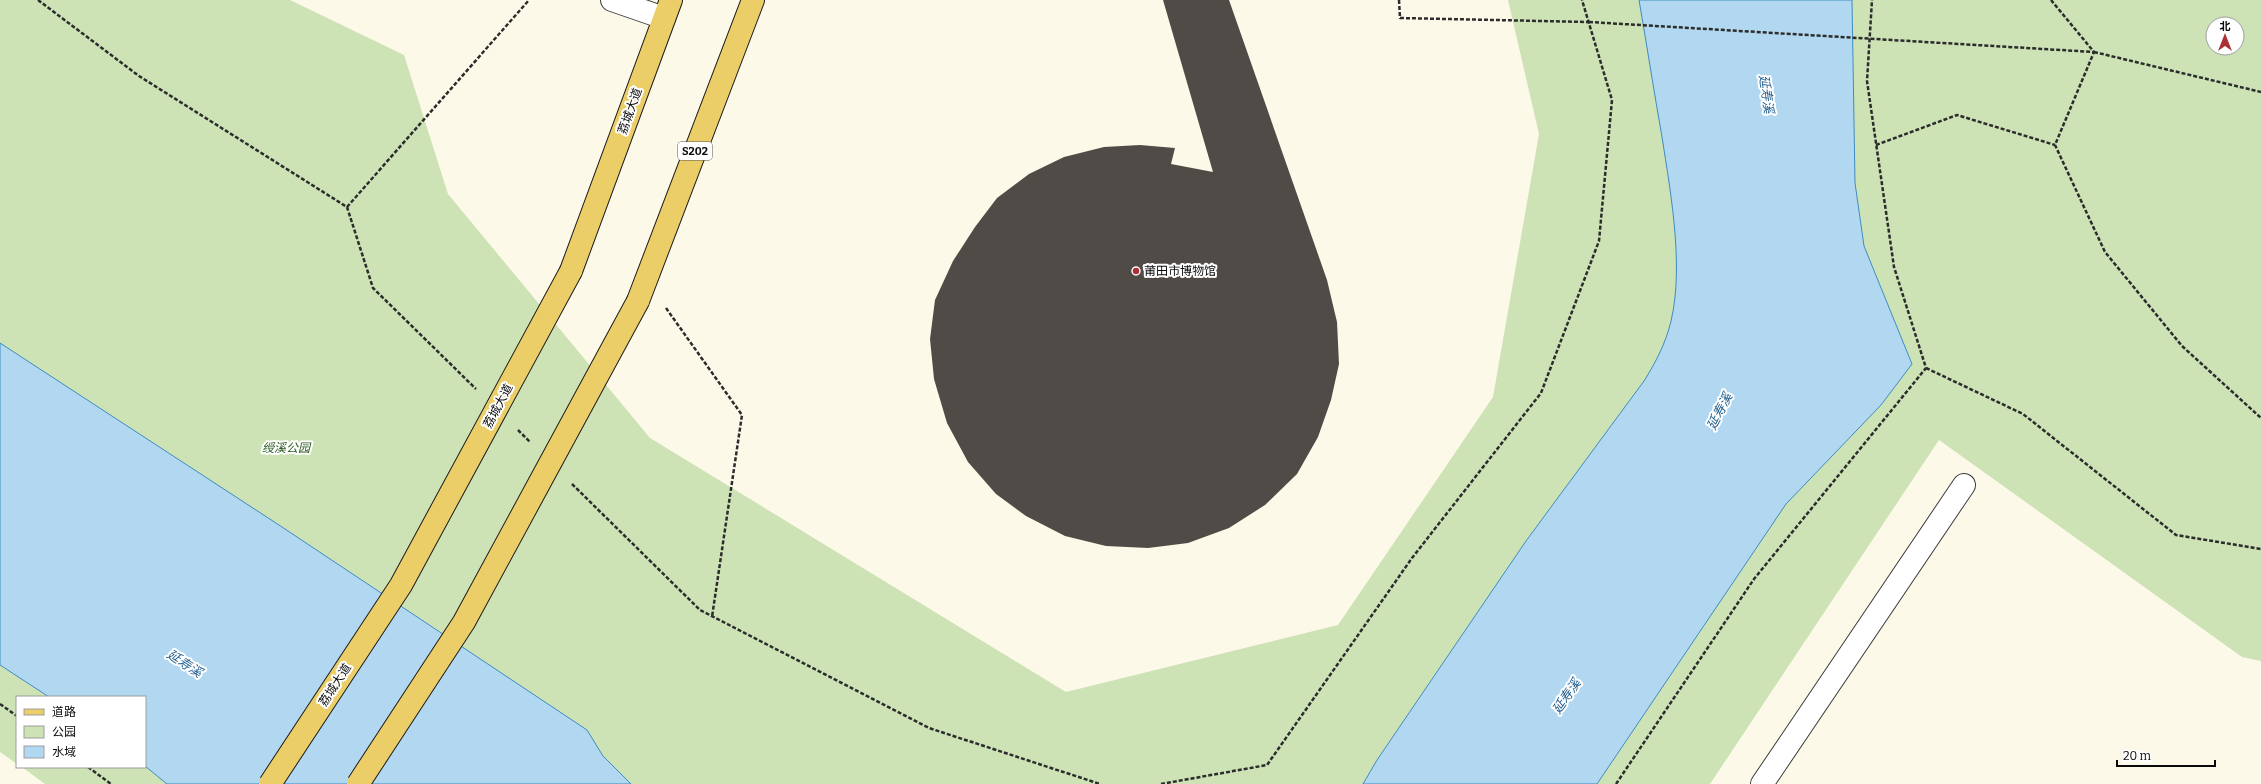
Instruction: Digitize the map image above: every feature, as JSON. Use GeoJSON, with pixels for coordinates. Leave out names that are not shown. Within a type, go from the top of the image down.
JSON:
{"type":"FeatureCollection","features":[{"type":"Feature","properties":{"kind":"main road","name":"S202"},"geometry":{"type":"LineString","coordinates":[[358,784],[464,622],[638,301],[753,0]]}},
{"type":"Feature","properties":{"kind":"main road","name":"荔城大道"},"geometry":{"type":"LineString","coordinates":[[270,784],[401,585],[571,271],[667,9]]}},
{"type":"Feature","properties":{"kind":"street"},"geometry":{"type":"LineString","coordinates":[[612,0],[667,9]]}},
{"type":"Feature","properties":{"kind":"street"},"geometry":{"type":"LineString","coordinates":[[1762,784],[1964,485]]}},
{"type":"Feature","properties":{"kind":"path"},"geometry":{"type":"LineString","coordinates":[[347,207],[529,0]]}},
{"type":"Feature","properties":{"kind":"path"},"geometry":{"type":"LineString","coordinates":[[1400,0],[1400,18],[1589,22],[2094,52],[2261,92]]}},
{"type":"Feature","properties":{"kind":"path"},"geometry":{"type":"LineString","coordinates":[[1161,784],[1267,765],[1412,558],[1541,393],[1599,241],[1612,100],[1582,0]]}},
{"type":"Feature","properties":{"kind":"path"},"geometry":{"type":"LineString","coordinates":[[1872,0],[1868,81],[1876,145],[1894,267],[1926,368],[2023,414],[2176,534],[2261,549]]}},
{"type":"Feature","properties":{"kind":"path"},"geometry":{"type":"LineString","coordinates":[[2051,0],[2094,52]]}},
{"type":"Feature","properties":{"kind":"path"},"geometry":{"type":"LineString","coordinates":[[2094,52],[2055,145],[2105,252],[2182,346],[2261,418]]}},
{"type":"Feature","properties":{"kind":"path"},"geometry":{"type":"LineString","coordinates":[[1876,145],[1957,115],[2055,145]]}},
{"type":"Feature","properties":{"kind":"path"},"geometry":{"type":"LineString","coordinates":[[646,280],[742,415],[712,617]]}},
{"type":"Feature","properties":{"kind":"path"},"geometry":{"type":"LineString","coordinates":[[1616,784],[1754,579],[1926,368]]}},
{"type":"Feature","properties":{"kind":"path"},"geometry":{"type":"LineString","coordinates":[[0,704],[16,715]]}},
{"type":"Feature","properties":{"kind":"path"},"geometry":{"type":"LineString","coordinates":[[89,768],[111,784]]}},
{"type":"Feature","properties":{"kind":"green space","name":"绶溪公园"},"geometry":{"type":"Polygon","coordinates":[[[0,0],[290,0],[404,55],[448,194],[650,438],[1066,692],[1338,625],[1493,397],[1539,134],[1508,0],[2261,0],[2261,661],[2242,657],[1939,440],[1710,784],[45,784],[23,768],[146,768],[146,696],[16,696],[16,763],[0,752],[0,0]]]}},
{"type":"Feature","properties":{"kind":"water","name":"延寿溪"},"geometry":{"type":"Polygon","coordinates":[[[1639,0],[1852,0],[1855,183],[1864,246],[1912,364],[1881,405],[1786,504],[1597,784],[1363,784],[1377,760],[1526,541],[1644,381],[1658,357],[1668,332],[1676,286],[1673,209],[1639,0]]]}},
{"type":"Feature","properties":{"kind":"water","name":"延寿溪"},"geometry":{"type":"Polygon","coordinates":[[[0,343],[282,527],[587,730],[603,756],[631,784],[167,784],[146,767],[146,696],[47,696],[0,665],[0,343]]]}},
{"type":"Feature","properties":{"kind":"building","name":"莆田市博物馆"},"geometry":{"type":"Polygon","coordinates":[[[1163,0],[1229,0],[1327,280],[1337,322],[1339,364],[1331,400],[1318,437],[1297,474],[1265,505],[1229,528],[1188,543],[1148,548],[1106,546],[1065,536],[1026,516],[996,494],[968,462],[947,423],[934,379],[930,339],[935,300],[953,261],[975,227],[997,198],[1029,174],[1064,157],[1104,147],[1140,145],[1175,148],[1171,164],[1213,172],[1163,0]]]}},
{"type":"Feature","properties":{"kind":"place","name":"莆田市博物馆"},"geometry":{"type":"Point","coordinates":[1136,271]}}]}
